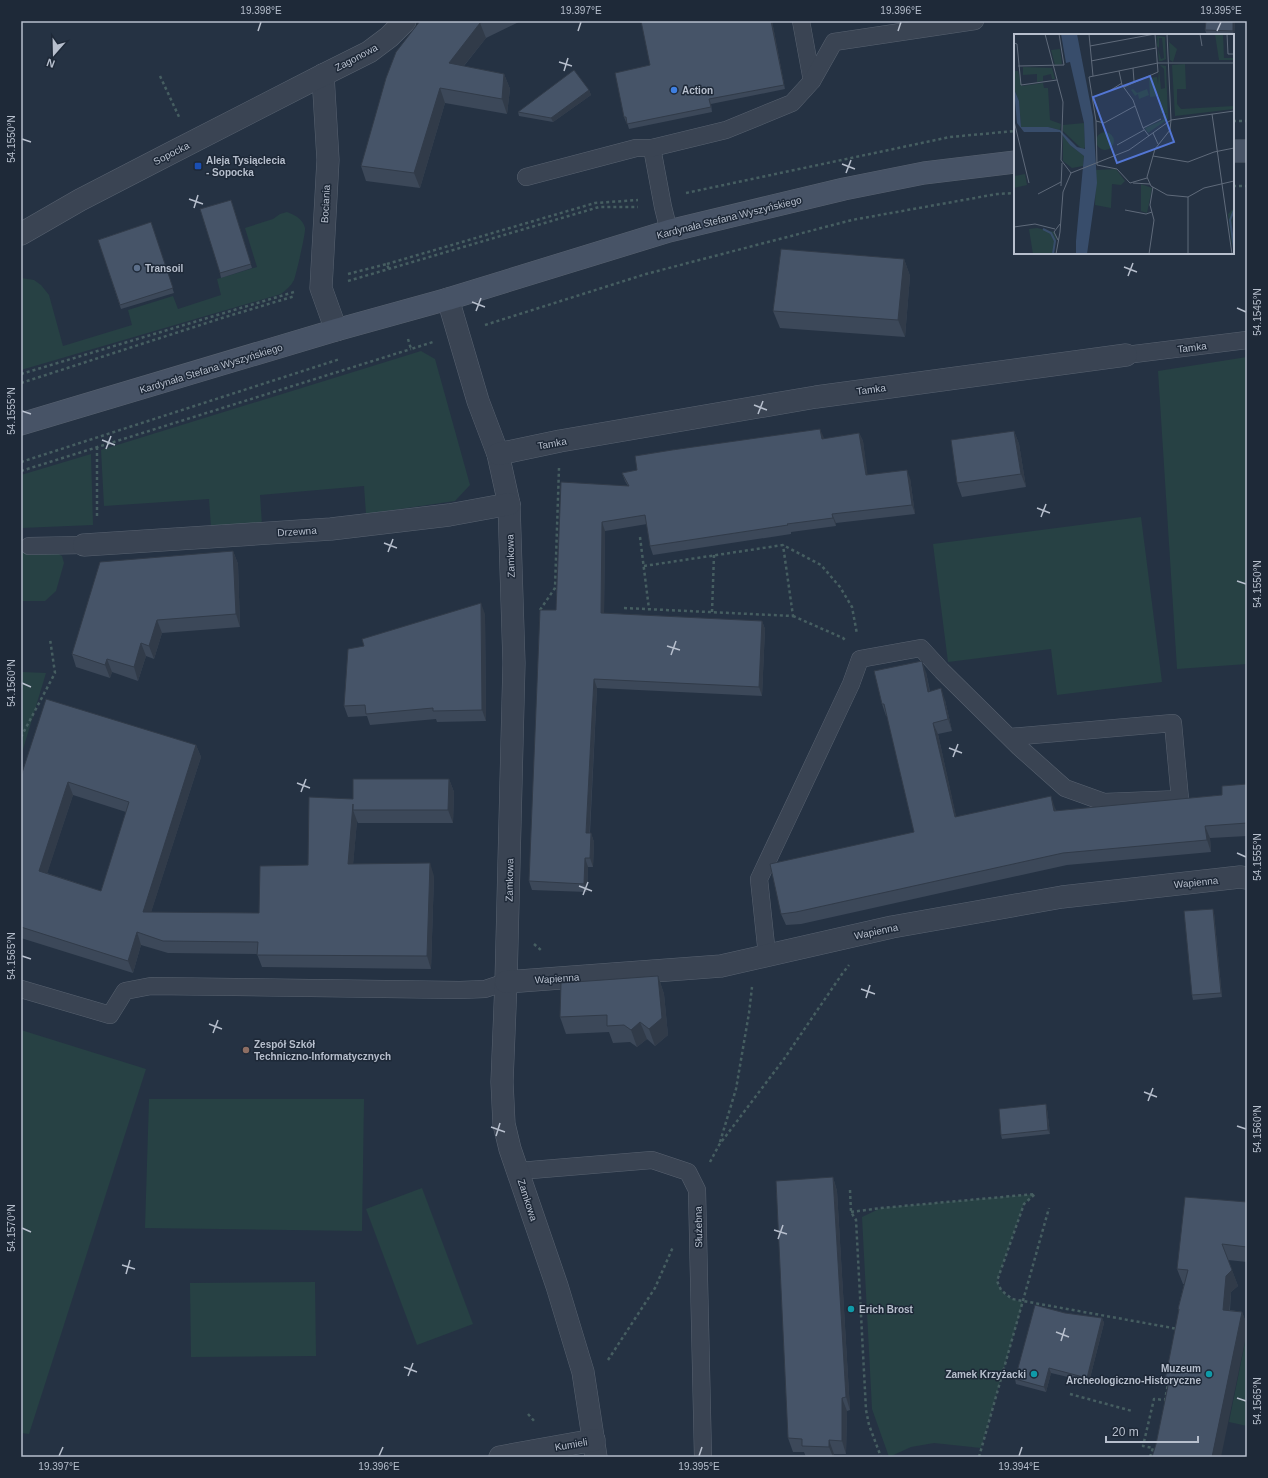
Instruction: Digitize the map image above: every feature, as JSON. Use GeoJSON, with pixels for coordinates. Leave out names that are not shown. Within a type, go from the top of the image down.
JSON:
{"type":"FeatureCollection","features":[{"type":"Feature","properties":{"kind":"main road"},"geometry":{"type":"LineString","coordinates":[[1234,151],[1247,150]]}},
{"type":"Feature","properties":{"kind":"main road","name":"Kardynała Stefana Wyszyńskiego"},"geometry":{"type":"LineString","coordinates":[[21,424],[336,330],[448,299],[669,231],[844,189],[924,173],[1014,162]]}},
{"type":"Feature","properties":{"kind":"street","name":"Zagonowa"},"geometry":{"type":"LineString","coordinates":[[322,75],[369,52],[390,38],[404,21]]}},
{"type":"Feature","properties":{"kind":"street","name":"Sopocka"},"geometry":{"type":"LineString","coordinates":[[21,234],[87,197],[322,75]]}},
{"type":"Feature","properties":{"kind":"street","name":"Bociania"},"geometry":{"type":"LineString","coordinates":[[322,75],[328,160],[322,285],[336,330]]}},
{"type":"Feature","properties":{"kind":"street","name":"Zamkowa"},"geometry":{"type":"LineString","coordinates":[[448,299],[478,401],[498,454],[509,504],[514,663],[502,1082],[504,1124],[510,1149],[519,1171],[583,1372],[595,1448]]}},
{"type":"Feature","properties":{"kind":"street","name":"Tamka"},"geometry":{"type":"LineString","coordinates":[[498,454],[560,441],[816,397],[1126,355]]}},
{"type":"Feature","properties":{"kind":"street","name":"Drzewna"},"geometry":{"type":"LineString","coordinates":[[84,545],[331,528],[449,515],[509,504]]}},
{"type":"Feature","properties":{"kind":"street","name":"Wapienna"},"geometry":{"type":"LineString","coordinates":[[506,982],[721,966],[892,927],[1062,897],[1240,877],[1247,878]]}},
{"type":"Feature","properties":{"kind":"street","name":"Kumieli"},"geometry":{"type":"LineString","coordinates":[[500,1457],[595,1448]]}},
{"type":"Feature","properties":{"kind":"lane"},"geometry":{"type":"LineString","coordinates":[[801,21],[812,81]]}},
{"type":"Feature","properties":{"kind":"lane"},"geometry":{"type":"LineString","coordinates":[[526,177],[636,148],[652,148],[726,130],[792,103],[812,81],[834,42],[975,21]]}},
{"type":"Feature","properties":{"kind":"lane"},"geometry":{"type":"LineString","coordinates":[[652,148],[662,203],[669,231]]}},
{"type":"Feature","properties":{"kind":"lane","name":"Tamka"},"geometry":{"type":"LineString","coordinates":[[1126,355],[1247,340]]}},
{"type":"Feature","properties":{"kind":"lane"},"geometry":{"type":"LineString","coordinates":[[29,546],[84,545]]}},
{"type":"Feature","properties":{"kind":"lane"},"geometry":{"type":"LineString","coordinates":[[761,957],[759,879],[851,684],[860,659],[921,648],[942,671],[1010,737],[1065,788],[1104,802],[1180,799],[1173,723],[1010,737]]}},
{"type":"Feature","properties":{"kind":"lane"},"geometry":{"type":"LineString","coordinates":[[21,989],[110,1015],[125,991],[151,986],[460,990],[485,989],[506,982]]}},
{"type":"Feature","properties":{"kind":"lane","name":"Służebna"},"geometry":{"type":"LineString","coordinates":[[519,1171],[652,1160],[688,1172],[697,1190],[703,1457]]}},
{"type":"Feature","properties":{"kind":"path"},"geometry":{"type":"LineString","coordinates":[[1234,121],[1247,120]]}},
{"type":"Feature","properties":{"kind":"path"},"geometry":{"type":"LineString","coordinates":[[21,374],[282,296],[322,285],[389,270],[600,206],[662,203],[811,165],[950,137],[1014,131]]}},
{"type":"Feature","properties":{"kind":"path"},"geometry":{"type":"LineString","coordinates":[[1234,186],[1247,186]]}},
{"type":"Feature","properties":{"kind":"path"},"geometry":{"type":"LineString","coordinates":[[21,471],[646,274],[852,220],[997,194],[1014,193]]}},
{"type":"Feature","properties":{"kind":"path"},"geometry":{"type":"LineString","coordinates":[[21,383],[387,264],[596,204],[662,203]]}},
{"type":"Feature","properties":{"kind":"path"},"geometry":{"type":"LineString","coordinates":[[387,264],[389,270]]}},
{"type":"Feature","properties":{"kind":"path"},"geometry":{"type":"LineString","coordinates":[[407,338],[411,349]]}},
{"type":"Feature","properties":{"kind":"path"},"geometry":{"type":"LineString","coordinates":[[96,447],[98,522]]}},
{"type":"Feature","properties":{"kind":"path"},"geometry":{"type":"LineString","coordinates":[[640,537],[649,609]]}},
{"type":"Feature","properties":{"kind":"path"},"geometry":{"type":"LineString","coordinates":[[644,566],[783,545],[821,565],[840,587],[852,607],[857,631],[860,659]]}},
{"type":"Feature","properties":{"kind":"path"},"geometry":{"type":"LineString","coordinates":[[783,545],[793,616]]}},
{"type":"Feature","properties":{"kind":"path"},"geometry":{"type":"LineString","coordinates":[[712,612],[714,555]]}},
{"type":"Feature","properties":{"kind":"path"},"geometry":{"type":"LineString","coordinates":[[624,608],[793,616],[843,638],[860,659]]}},
{"type":"Feature","properties":{"kind":"path"},"geometry":{"type":"LineString","coordinates":[[21,737],[55,673],[50,639]]}},
{"type":"Feature","properties":{"kind":"path"},"geometry":{"type":"LineString","coordinates":[[697,1190],[719,1145],[736,1089],[761,957]]}},
{"type":"Feature","properties":{"kind":"path"},"geometry":{"type":"LineString","coordinates":[[719,1145],[784,1059],[842,974],[852,963]]}},
{"type":"Feature","properties":{"kind":"path"},"geometry":{"type":"LineString","coordinates":[[850,1190],[851,1212],[856,1220],[866,1410],[881,1457]]}},
{"type":"Feature","properties":{"kind":"path"},"geometry":{"type":"LineString","coordinates":[[851,1212],[1035,1194],[1024,1204],[997,1281],[1001,1290],[1012,1299],[1022,1302],[1179,1329],[1178,1336]]}},
{"type":"Feature","properties":{"kind":"path"},"geometry":{"type":"LineString","coordinates":[[979,1457],[1049,1208]]}},
{"type":"Feature","properties":{"kind":"path"},"geometry":{"type":"LineString","coordinates":[[604,1366],[655,1288],[673,1246]]}},
{"type":"Feature","properties":{"kind":"path"},"geometry":{"type":"LineString","coordinates":[[1150,1457],[1153,1448],[1143,1446],[1154,1399],[1165,1400],[1169,1379]]}},
{"type":"Feature","properties":{"kind":"path"},"geometry":{"type":"LineString","coordinates":[[1070,1394],[1132,1411]]}},
{"type":"Feature","properties":{"kind":"green space"},"geometry":{"type":"Polygon","coordinates":[[[287,212],[301,220],[305,231],[294,280],[281,294],[21,370],[21,278],[34,280],[41,285],[49,295],[63,346],[132,325],[128,310],[173,296],[178,309],[221,295],[217,279],[257,267],[245,228],[273,219],[280,214],[287,212]]]}},
{"type":"Feature","properties":{"kind":"green space"},"geometry":{"type":"Polygon","coordinates":[[[421,351],[435,359],[470,485],[455,501],[366,514],[364,486],[260,495],[262,524],[211,527],[209,499],[104,506],[101,450],[421,351]]]}},
{"type":"Feature","properties":{"kind":"green space"},"geometry":{"type":"Polygon","coordinates":[[[1247,357],[1247,664],[1177,669],[1158,371],[1247,357]]]}},
{"type":"Feature","properties":{"kind":"green space"},"geometry":{"type":"Polygon","coordinates":[[[91,454],[93,525],[21,528],[21,475],[91,454]]]}},
{"type":"Feature","properties":{"kind":"green space"},"geometry":{"type":"Polygon","coordinates":[[[1141,517],[1162,682],[1057,695],[1051,649],[948,662],[933,544],[1141,517]]]}},
{"type":"Feature","properties":{"kind":"green space"},"geometry":{"type":"Polygon","coordinates":[[[21,553],[57,553],[62,556],[64,563],[56,591],[45,601],[21,601],[21,553]]]}},
{"type":"Feature","properties":{"kind":"green space"},"geometry":{"type":"Polygon","coordinates":[[[21,672],[46,673],[21,756],[21,672]]]}},
{"type":"Feature","properties":{"kind":"green space"},"geometry":{"type":"Polygon","coordinates":[[[21,1030],[146,1069],[29,1434],[21,1433],[21,1030]]]}},
{"type":"Feature","properties":{"kind":"green space"},"geometry":{"type":"Polygon","coordinates":[[[149,1099],[364,1099],[362,1231],[145,1228],[149,1099]]]}},
{"type":"Feature","properties":{"kind":"green space"},"geometry":{"type":"Polygon","coordinates":[[[422,1188],[473,1324],[417,1345],[366,1209],[422,1188]]]}},
{"type":"Feature","properties":{"kind":"green space"},"geometry":{"type":"Polygon","coordinates":[[[1035,1194],[1024,1204],[997,1281],[1001,1290],[1007,1296],[1023,1302],[981,1448],[934,1443],[911,1447],[889,1457],[872,1409],[862,1217],[881,1208],[1035,1194]]]}},
{"type":"Feature","properties":{"kind":"green space"},"geometry":{"type":"Polygon","coordinates":[[[315,1282],[316,1356],[191,1357],[190,1283],[315,1282]]]}},
{"type":"Feature","properties":{"kind":"green space"},"geometry":{"type":"Polygon","coordinates":[[[1247,1332],[1247,1426],[1229,1422],[1247,1332]]]}},
{"type":"Feature","properties":{"kind":"building"},"geometry":{"type":"Polygon","coordinates":[[[420,21],[484,21],[480,23],[449,63],[504,74],[502,99],[440,88],[414,173],[361,166],[386,78],[396,52],[420,21]]]}},
{"type":"Feature","properties":{"kind":"building"},"geometry":{"type":"Polygon","coordinates":[[[641,21],[771,21],[784,85],[709,99],[711,107],[627,124],[626,117],[624,117],[615,73],[650,65],[641,21]]]}},
{"type":"Feature","properties":{"kind":"building"},"geometry":{"type":"Polygon","coordinates":[[[1206,21],[1233,21],[1233,31],[1205,30],[1206,21]]]}},
{"type":"Feature","properties":{"kind":"building"},"geometry":{"type":"Polygon","coordinates":[[[574,70],[589,90],[551,118],[518,112],[574,70]]]}},
{"type":"Feature","properties":{"kind":"building"},"geometry":{"type":"Polygon","coordinates":[[[231,200],[251,264],[220,273],[200,209],[231,200]]]}},
{"type":"Feature","properties":{"kind":"building","name":"Transoil"},"geometry":{"type":"Polygon","coordinates":[[[151,222],[173,288],[120,305],[98,240],[151,222]]]}},
{"type":"Feature","properties":{"kind":"building"},"geometry":{"type":"Polygon","coordinates":[[[781,249],[904,259],[898,320],[773,311],[781,249]]]}},
{"type":"Feature","properties":{"kind":"building"},"geometry":{"type":"Polygon","coordinates":[[[820,429],[822,439],[859,433],[866,475],[907,470],[912,505],[832,514],[833,518],[650,546],[645,515],[602,522],[601,613],[762,621],[759,687],[594,679],[586,833],[591,833],[590,858],[585,858],[584,884],[529,881],[540,610],[556,610],[561,482],[629,486],[622,473],[637,470],[635,456],[820,429]]]}},
{"type":"Feature","properties":{"kind":"building"},"geometry":{"type":"Polygon","coordinates":[[[1014,431],[1021,474],[957,483],[951,440],[1014,431]]]}},
{"type":"Feature","properties":{"kind":"building"},"geometry":{"type":"Polygon","coordinates":[[[233,551],[236,614],[157,620],[149,646],[141,643],[134,667],[107,659],[105,665],[72,654],[100,562],[233,551]]]}},
{"type":"Feature","properties":{"kind":"building"},"geometry":{"type":"Polygon","coordinates":[[[481,603],[482,710],[433,711],[433,708],[366,714],[365,705],[344,706],[348,649],[364,646],[362,639],[481,603]]]}},
{"type":"Feature","properties":{"kind":"building"},"geometry":{"type":"Polygon","coordinates":[[[922,661],[928,692],[941,688],[948,719],[933,723],[955,817],[1051,796],[1054,811],[1222,795],[1222,786],[1247,784],[1247,823],[1205,826],[1207,840],[1063,853],[796,912],[781,914],[770,864],[914,832],[884,704],[882,704],[874,671],[922,661]]]}},
{"type":"Feature","properties":{"kind":"building"},"geometry":{"type":"Polygon","coordinates":[[[46,699],[196,745],[143,912],[259,913],[260,866],[308,865],[309,797],[353,799],[353,779],[449,779],[448,810],[353,810],[353,804],[348,864],[430,863],[427,956],[257,955],[258,942],[163,941],[137,932],[128,961],[21,927],[21,776],[46,699]],[[68,782],[39,871],[101,891],[129,802],[68,782]]]}},
{"type":"Feature","properties":{"kind":"building"},"geometry":{"type":"Polygon","coordinates":[[[1213,909],[1221,993],[1192,995],[1184,911],[1213,909]]]}},
{"type":"Feature","properties":{"kind":"building"},"geometry":{"type":"Polygon","coordinates":[[[658,976],[662,1018],[649,1029],[640,1022],[631,1030],[624,1025],[607,1026],[607,1015],[560,1017],[561,983],[658,976]]]}},
{"type":"Feature","properties":{"kind":"building"},"geometry":{"type":"Polygon","coordinates":[[[1046,1104],[1048,1130],[1001,1135],[999,1109],[1046,1104]]]}},
{"type":"Feature","properties":{"kind":"building"},"geometry":{"type":"Polygon","coordinates":[[[833,1177],[846,1397],[842,1398],[842,1441],[829,1440],[829,1447],[802,1446],[802,1439],[788,1438],[776,1181],[833,1177]]]}},
{"type":"Feature","properties":{"kind":"building"},"geometry":{"type":"Polygon","coordinates":[[[1185,1197],[1247,1202],[1247,1247],[1222,1244],[1232,1270],[1226,1276],[1223,1310],[1242,1312],[1212,1457],[1152,1457],[1169,1381],[1165,1380],[1178,1309],[1188,1270],[1177,1269],[1185,1197]]]}},
{"type":"Feature","properties":{"kind":"building"},"geometry":{"type":"Polygon","coordinates":[[[1035,1305],[1065,1313],[1102,1318],[1087,1378],[1049,1368],[1044,1387],[1015,1379],[1035,1305]]]}},
{"type":"Feature","properties":{"kind":"place","name":"Action"},"geometry":{"type":"Point","coordinates":[674,90]}},
{"type":"Feature","properties":{"kind":"place","name":"Aleja Tysiąclecia - Sopocka"},"geometry":{"type":"Point","coordinates":[198,166]}},
{"type":"Feature","properties":{"kind":"place","name":"Transoil"},"geometry":{"type":"Point","coordinates":[137,268]}},
{"type":"Feature","properties":{"kind":"place","name":"Zespół Szkół Techniczno-Informatycznych"},"geometry":{"type":"Point","coordinates":[246,1050]}},
{"type":"Feature","properties":{"kind":"place","name":"Erich Brost"},"geometry":{"type":"Point","coordinates":[851,1309]}},
{"type":"Feature","properties":{"kind":"place","name":"Zamek Krzyżacki"},"geometry":{"type":"Point","coordinates":[1034,1374]}},
{"type":"Feature","properties":{"kind":"place","name":"Muzeum Archeologiczno-Historyczne"},"geometry":{"type":"Point","coordinates":[1209,1374]}}]}
